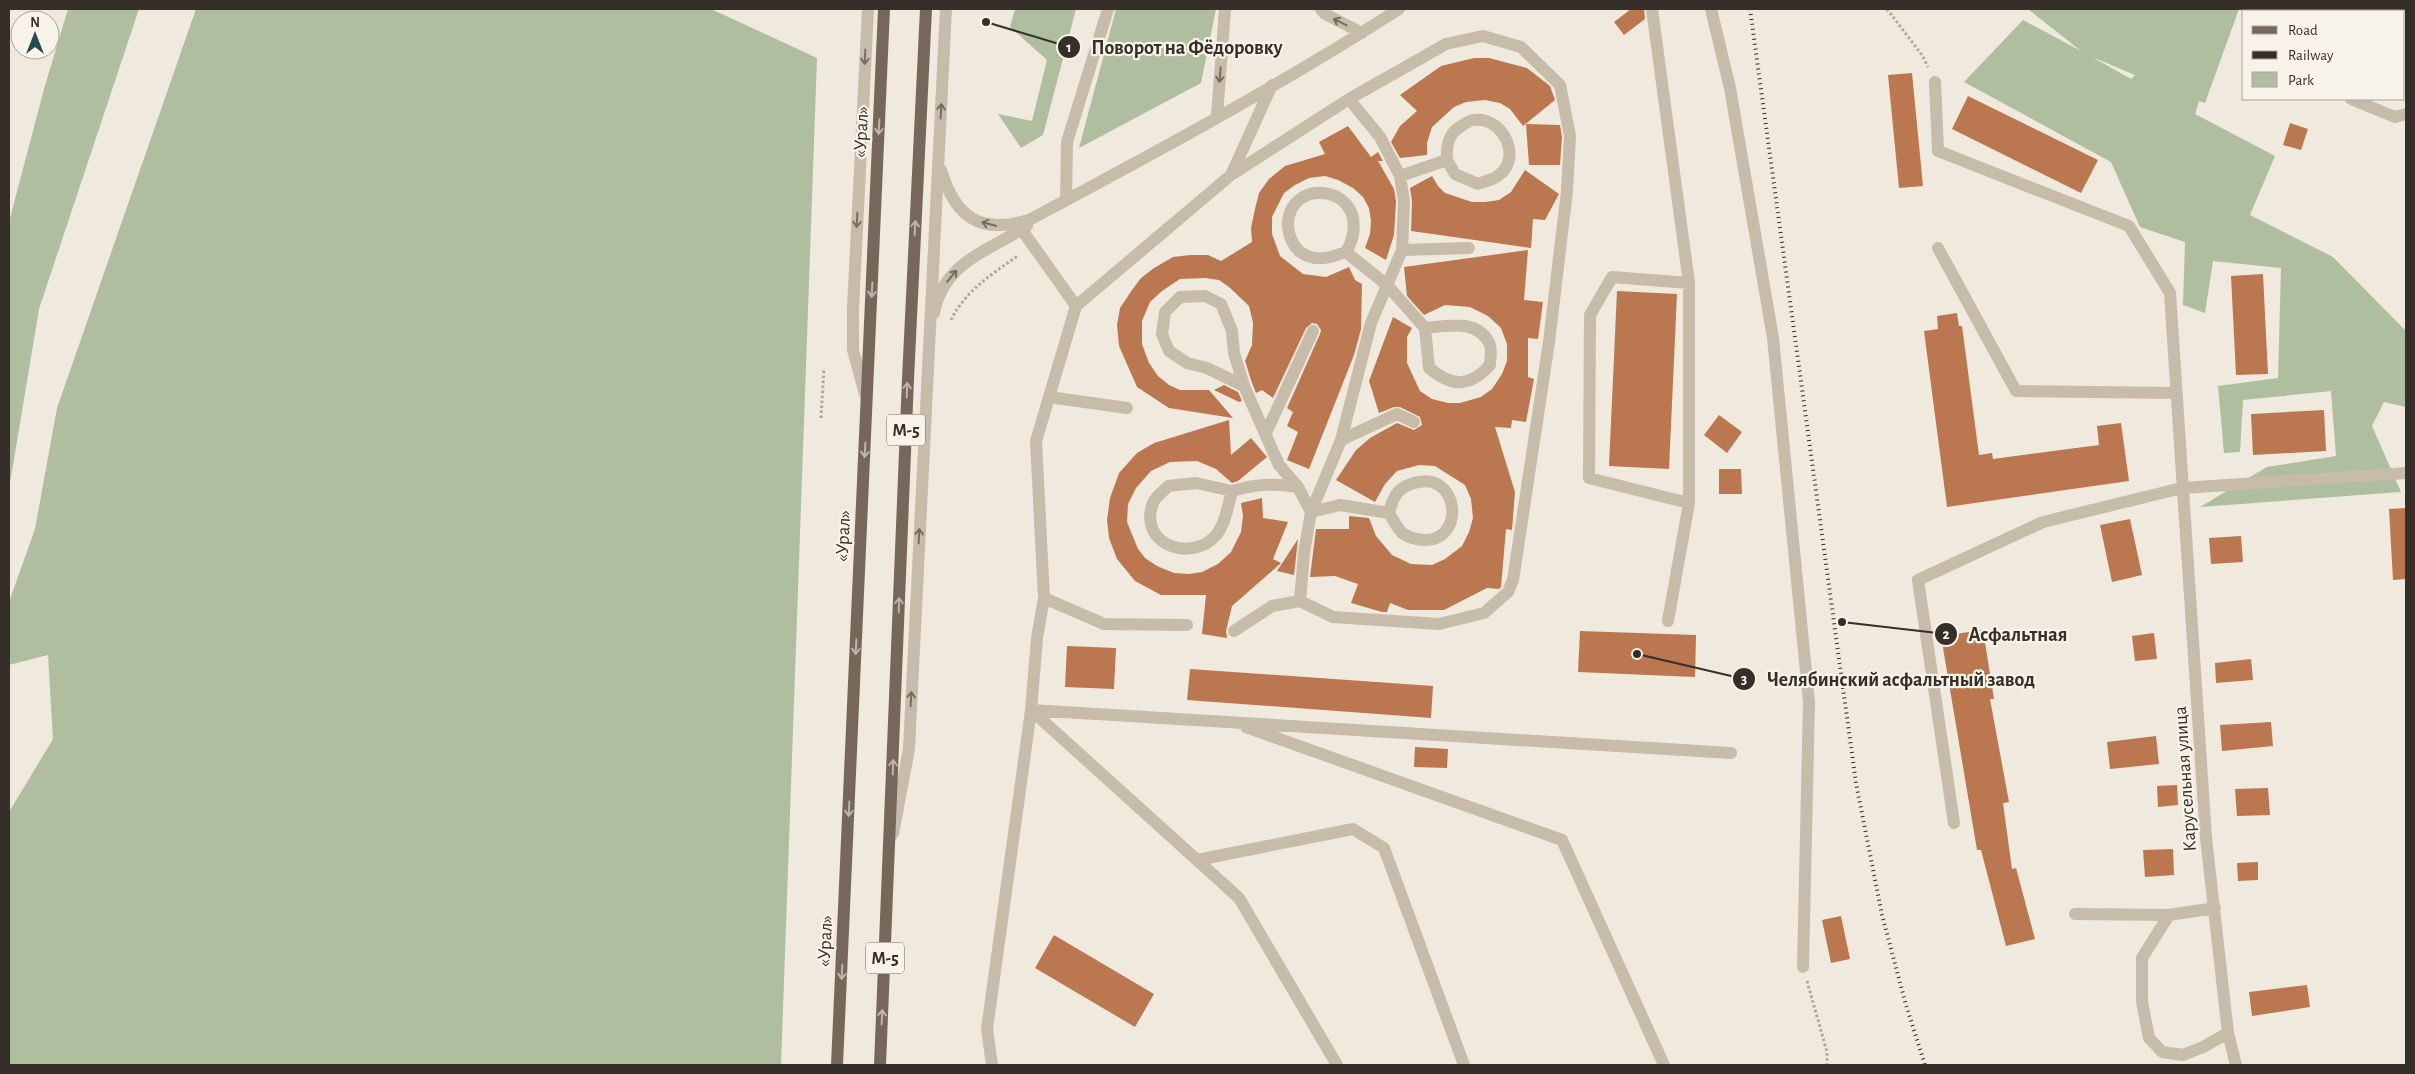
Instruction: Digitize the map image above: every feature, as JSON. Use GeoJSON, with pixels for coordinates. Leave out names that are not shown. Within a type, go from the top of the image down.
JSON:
{"type":"FeatureCollection","features":[{"type":"Feature","properties":{"kind":"main road","name":"«Урал»"},"geometry":{"type":"LineString","coordinates":[[837,1065],[884,9]]}},
{"type":"Feature","properties":{"kind":"main road","name":"М-5"},"geometry":{"type":"LineString","coordinates":[[880,1065],[908,379],[926,9]]}},
{"type":"Feature","properties":{"kind":"street"},"geometry":{"type":"LineString","coordinates":[[867,401],[853,350],[853,309],[868,9]]}},
{"type":"Feature","properties":{"kind":"street"},"geometry":{"type":"LineString","coordinates":[[890,851],[909,749],[927,354],[946,9]]}},
{"type":"Feature","properties":{"kind":"street"},"geometry":{"type":"LineString","coordinates":[[1066,200],[1067,142],[1108,9]]}},
{"type":"Feature","properties":{"kind":"street"},"geometry":{"type":"LineString","coordinates":[[1217,116],[1225,9]]}},
{"type":"Feature","properties":{"kind":"street"},"geometry":{"type":"LineString","coordinates":[[1321,9],[1325,14],[1362,33]]}},
{"type":"Feature","properties":{"kind":"street"},"geometry":{"type":"LineString","coordinates":[[938,160],[953,200],[965,214],[981,222],[998,227],[1011,226],[1029,220],[1217,116],[1362,33],[1399,9]]}},
{"type":"Feature","properties":{"kind":"street"},"geometry":{"type":"LineString","coordinates":[[1652,9],[1689,282],[1689,503],[1668,622]]}},
{"type":"Feature","properties":{"kind":"street"},"geometry":{"type":"LineString","coordinates":[[1711,9],[1730,88],[1773,338],[1809,702],[1803,967]]}},
{"type":"Feature","properties":{"kind":"street"},"geometry":{"type":"LineString","coordinates":[[992,1065],[987,1029],[1031,710],[1037,638],[1044,598],[1036,441],[1076,306],[1231,175],[1349,99],[1446,44],[1483,36],[1521,47],[1560,85],[1570,136],[1567,191],[1549,342],[1512,580],[1508,592],[1484,613],[1439,624],[1333,616],[1300,601],[1272,606],[1234,631]]}},
{"type":"Feature","properties":{"kind":"street","name":"Карусельная улица"},"geometry":{"type":"LineString","coordinates":[[1935,82],[1938,151],[2129,226],[2170,293],[2206,838],[2228,1033],[2236,1065]]}},
{"type":"Feature","properties":{"kind":"street"},"geometry":{"type":"LineString","coordinates":[[1231,175],[1272,85]]}},
{"type":"Feature","properties":{"kind":"street"},"geometry":{"type":"LineString","coordinates":[[1300,601],[1304,553],[1311,512],[1341,440],[1371,323],[1402,250],[1404,201],[1400,176],[1380,137],[1349,99]]}},
{"type":"Feature","properties":{"kind":"street"},"geometry":{"type":"LineString","coordinates":[[2353,100],[2395,117],[2406,114]]}},
{"type":"Feature","properties":{"kind":"street"},"geometry":{"type":"LineString","coordinates":[[1473,120],[1488,121],[1501,128],[1510,152],[1506,168],[1498,176],[1478,184],[1455,174],[1447,160],[1446,147],[1453,131],[1473,120]]}},
{"type":"Feature","properties":{"kind":"street"},"geometry":{"type":"LineString","coordinates":[[1400,176],[1447,160]]}},
{"type":"Feature","properties":{"kind":"street"},"geometry":{"type":"LineString","coordinates":[[1315,192],[1331,193],[1346,201],[1353,217],[1353,234],[1346,252],[1332,258],[1311,259],[1298,250],[1289,236],[1288,217],[1297,200],[1315,192]]}},
{"type":"Feature","properties":{"kind":"street"},"geometry":{"type":"LineString","coordinates":[[927,354],[935,310],[942,288],[955,271],[978,252],[1022,230],[1066,200]]}},
{"type":"Feature","properties":{"kind":"street"},"geometry":{"type":"LineString","coordinates":[[1022,230],[1076,306]]}},
{"type":"Feature","properties":{"kind":"street"},"geometry":{"type":"LineString","coordinates":[[1402,250],[1469,248]]}},
{"type":"Feature","properties":{"kind":"street"},"geometry":{"type":"LineString","coordinates":[[1938,248],[2016,391],[2176,393]]}},
{"type":"Feature","properties":{"kind":"street"},"geometry":{"type":"LineString","coordinates":[[1346,252],[1387,285],[1425,328],[1429,368],[1443,380],[1460,383],[1479,377],[1490,365],[1490,345],[1478,329],[1458,325],[1425,328]]}},
{"type":"Feature","properties":{"kind":"street"},"geometry":{"type":"LineString","coordinates":[[1689,282],[1612,277],[1590,314],[1589,478],[1689,503]]}},
{"type":"Feature","properties":{"kind":"street"},"geometry":{"type":"LineString","coordinates":[[1244,386],[1208,368],[1187,363],[1169,351],[1162,334],[1165,312],[1180,297],[1205,296],[1221,304],[1232,331],[1234,354],[1244,386],[1279,465],[1298,487],[1311,512]]}},
{"type":"Feature","properties":{"kind":"street"},"geometry":{"type":"LineString","coordinates":[[1266,433],[1313,331]]}},
{"type":"Feature","properties":{"kind":"street"},"geometry":{"type":"LineString","coordinates":[[1049,397],[1127,408]]}},
{"type":"Feature","properties":{"kind":"street"},"geometry":{"type":"LineString","coordinates":[[1341,440],[1398,414],[1414,422]]}},
{"type":"Feature","properties":{"kind":"street"},"geometry":{"type":"LineString","coordinates":[[1954,823],[1918,580],[2043,522],[2182,488],[2406,472]]}},
{"type":"Feature","properties":{"kind":"street"},"geometry":{"type":"LineString","coordinates":[[1421,481],[1434,482],[1447,491],[1452,504],[1450,524],[1443,535],[1431,540],[1412,539],[1400,533],[1389,513],[1394,495],[1405,486],[1421,481]]}},
{"type":"Feature","properties":{"kind":"street"},"geometry":{"type":"LineString","coordinates":[[1232,491],[1224,520],[1216,535],[1197,548],[1176,548],[1160,542],[1151,527],[1153,502],[1168,486],[1196,483],[1232,491],[1252,485],[1275,483],[1298,487]]}},
{"type":"Feature","properties":{"kind":"street"},"geometry":{"type":"LineString","coordinates":[[1311,512],[1340,505],[1389,513]]}},
{"type":"Feature","properties":{"kind":"street"},"geometry":{"type":"LineString","coordinates":[[1044,598],[1104,624],[1187,625]]}},
{"type":"Feature","properties":{"kind":"street"},"geometry":{"type":"LineString","coordinates":[[1031,710],[1731,753]]}},
{"type":"Feature","properties":{"kind":"street"},"geometry":{"type":"LineString","coordinates":[[1031,710],[1239,898],[1333,1063]]}},
{"type":"Feature","properties":{"kind":"street"},"geometry":{"type":"LineString","coordinates":[[1232,722],[1562,840],[1664,1065]]}},
{"type":"Feature","properties":{"kind":"street"},"geometry":{"type":"LineString","coordinates":[[1197,860],[1352,829],[1384,848],[1464,1065]]}},
{"type":"Feature","properties":{"kind":"street"},"geometry":{"type":"LineString","coordinates":[[2075,914],[2169,915],[2215,908]]}},
{"type":"Feature","properties":{"kind":"street"},"geometry":{"type":"LineString","coordinates":[[2169,915],[2142,958],[2142,1002],[2149,1038],[2162,1052],[2183,1055],[2203,1048],[2228,1033]]}},
{"type":"Feature","properties":{"kind":"path"},"geometry":{"type":"LineString","coordinates":[[1887,9],[1922,55],[1935,82]]}},
{"type":"Feature","properties":{"kind":"path"},"geometry":{"type":"LineString","coordinates":[[949,324],[958,306],[977,284],[1033,245]]}},
{"type":"Feature","properties":{"kind":"path"},"geometry":{"type":"LineString","coordinates":[[821,418],[824,368]]}},
{"type":"Feature","properties":{"kind":"path"},"geometry":{"type":"LineString","coordinates":[[1803,967],[1827,1052],[1827,1065]]}},
{"type":"Feature","properties":{"kind":"green space"},"geometry":{"type":"Polygon","coordinates":[[[68,9],[139,9],[39,309],[9,489],[9,222],[53,60],[60,60],[60,36],[68,9]]]}},
{"type":"Feature","properties":{"kind":"green space"},"geometry":{"type":"Polygon","coordinates":[[[196,9],[711,9],[817,58],[781,1065],[9,1065],[9,812],[53,739],[48,655],[9,665],[9,602],[35,529],[57,408],[196,9]]]}},
{"type":"Feature","properties":{"kind":"green space"},"geometry":{"type":"Polygon","coordinates":[[[1015,9],[1076,9],[1043,135],[1021,148],[998,114],[1032,121],[1047,60],[1010,27],[1015,9]]]}},
{"type":"Feature","properties":{"kind":"green space"},"geometry":{"type":"Polygon","coordinates":[[[1116,9],[1216,9],[1201,83],[1079,148],[1116,9]]]}},
{"type":"Feature","properties":{"kind":"green space"},"geometry":{"type":"Polygon","coordinates":[[[2028,9],[2239,9],[2205,103],[2199,101],[2195,114],[2275,156],[2250,215],[2333,257],[2406,331],[2406,407],[2384,402],[2372,426],[2401,492],[2200,507],[2267,467],[2336,456],[2331,391],[2243,400],[2240,452],[2224,453],[2218,386],[2278,378],[2281,268],[2213,261],[2205,313],[2183,305],[2185,242],[2140,227],[2111,162],[1964,82],[2023,20],[2081,51],[2028,9]],[[2092,57],[2131,79],[2135,75],[2092,57]]]}},
{"type":"Feature","properties":{"kind":"building"},"geometry":{"type":"Polygon","coordinates":[[[1631,9],[1644,9],[1645,19],[1624,35],[1614,22],[1631,9]]]}},
{"type":"Feature","properties":{"kind":"building"},"geometry":{"type":"Polygon","coordinates":[[[1474,58],[1489,58],[1527,68],[1550,86],[1555,100],[1523,126],[1510,109],[1500,103],[1485,100],[1466,102],[1454,107],[1432,127],[1427,143],[1427,155],[1400,158],[1391,142],[1400,126],[1417,111],[1400,95],[1441,66],[1474,58]]]}},
{"type":"Feature","properties":{"kind":"building"},"geometry":{"type":"Polygon","coordinates":[[[1912,73],[1923,186],[1899,188],[1888,75],[1912,73]]]}},
{"type":"Feature","properties":{"kind":"building"},"geometry":{"type":"Polygon","coordinates":[[[1968,96],[2098,160],[2081,193],[1952,129],[1968,96]]]}},
{"type":"Feature","properties":{"kind":"building"},"geometry":{"type":"Polygon","coordinates":[[[2290,123],[2308,129],[2301,150],[2283,145],[2290,123]]]}},
{"type":"Feature","properties":{"kind":"building"},"geometry":{"type":"Polygon","coordinates":[[[1526,124],[1560,125],[1562,137],[1560,165],[1529,165],[1526,124]]]}},
{"type":"Feature","properties":{"kind":"building"},"geometry":{"type":"Polygon","coordinates":[[[1348,126],[1371,157],[1378,152],[1383,161],[1378,161],[1394,189],[1396,201],[1394,235],[1386,260],[1365,248],[1370,234],[1371,221],[1369,208],[1363,197],[1353,188],[1338,180],[1325,176],[1309,178],[1295,185],[1284,193],[1272,217],[1272,234],[1280,256],[1303,274],[1326,277],[1349,267],[1355,280],[1362,284],[1361,329],[1354,355],[1309,469],[1287,460],[1298,432],[1287,426],[1293,412],[1287,408],[1320,334],[1321,330],[1317,324],[1312,323],[1306,328],[1273,398],[1262,390],[1256,393],[1252,383],[1245,361],[1252,345],[1253,323],[1249,306],[1229,287],[1219,280],[1205,278],[1180,279],[1150,302],[1142,321],[1142,344],[1149,363],[1158,376],[1169,385],[1180,390],[1209,390],[1233,418],[1169,408],[1137,387],[1119,346],[1117,325],[1120,308],[1141,278],[1154,268],[1173,257],[1190,255],[1208,255],[1221,261],[1252,242],[1251,228],[1259,193],[1269,179],[1285,166],[1325,154],[1319,142],[1348,126]]]}},
{"type":"Feature","properties":{"kind":"building"},"geometry":{"type":"Polygon","coordinates":[[[1525,170],[1559,194],[1545,220],[1533,219],[1531,248],[1411,231],[1412,201],[1410,188],[1432,176],[1445,193],[1472,202],[1485,202],[1499,200],[1511,192],[1525,170]]]}},
{"type":"Feature","properties":{"kind":"building"},"geometry":{"type":"Polygon","coordinates":[[[1528,250],[1524,300],[1543,302],[1538,339],[1528,338],[1528,377],[1534,379],[1526,422],[1512,420],[1511,428],[1495,427],[1515,492],[1512,530],[1506,529],[1501,587],[1499,589],[1487,588],[1444,610],[1408,610],[1390,603],[1387,612],[1382,612],[1351,603],[1358,584],[1335,576],[1310,577],[1316,529],[1349,529],[1349,516],[1369,518],[1376,536],[1392,555],[1411,564],[1432,565],[1445,559],[1462,546],[1473,518],[1471,499],[1465,485],[1435,466],[1419,465],[1397,471],[1385,484],[1375,502],[1336,480],[1356,450],[1370,438],[1397,423],[1414,430],[1422,425],[1420,417],[1400,407],[1394,407],[1379,413],[1369,381],[1393,317],[1412,328],[1407,337],[1407,363],[1420,391],[1432,399],[1448,403],[1460,403],[1481,397],[1492,389],[1502,374],[1507,361],[1507,344],[1501,328],[1488,316],[1470,307],[1445,305],[1424,315],[1407,296],[1404,267],[1528,250]]]}},
{"type":"Feature","properties":{"kind":"building"},"geometry":{"type":"Polygon","coordinates":[[[2263,274],[2268,374],[2236,375],[2231,276],[2263,274]]]}},
{"type":"Feature","properties":{"kind":"building"},"geometry":{"type":"Polygon","coordinates":[[[1617,291],[1677,294],[1669,469],[1609,466],[1617,291]]]}},
{"type":"Feature","properties":{"kind":"building"},"geometry":{"type":"Polygon","coordinates":[[[1957,313],[1959,326],[1962,326],[1979,455],[1992,453],[1993,459],[2099,445],[2097,426],[2121,423],[2129,481],[1947,507],[1924,331],[1938,329],[1937,316],[1957,313]]]}},
{"type":"Feature","properties":{"kind":"building"},"geometry":{"type":"Polygon","coordinates":[[[1224,385],[1238,392],[1242,401],[1239,402],[1214,390],[1224,385]]]}},
{"type":"Feature","properties":{"kind":"building"},"geometry":{"type":"Polygon","coordinates":[[[2324,410],[2326,451],[2253,455],[2251,414],[2324,410]]]}},
{"type":"Feature","properties":{"kind":"building"},"geometry":{"type":"Polygon","coordinates":[[[1719,415],[1742,432],[1727,453],[1704,435],[1719,415]]]}},
{"type":"Feature","properties":{"kind":"building"},"geometry":{"type":"Polygon","coordinates":[[[1229,420],[1231,455],[1251,438],[1267,457],[1238,481],[1232,483],[1216,469],[1197,461],[1170,462],[1151,471],[1136,488],[1128,504],[1127,522],[1138,549],[1145,558],[1157,566],[1174,573],[1189,574],[1202,572],[1218,564],[1231,552],[1241,532],[1243,516],[1241,503],[1262,498],[1263,518],[1288,522],[1273,559],[1281,563],[1232,606],[1226,631],[1227,638],[1202,634],[1206,595],[1161,595],[1135,581],[1117,559],[1109,538],[1107,520],[1110,498],[1119,473],[1137,453],[1154,443],[1229,420]]]}},
{"type":"Feature","properties":{"kind":"building"},"geometry":{"type":"Polygon","coordinates":[[[1719,469],[1741,469],[1742,494],[1719,494],[1719,469]]]}},
{"type":"Feature","properties":{"kind":"building"},"geometry":{"type":"Polygon","coordinates":[[[2406,508],[2406,579],[2393,580],[2389,509],[2406,508]]]}},
{"type":"Feature","properties":{"kind":"building"},"geometry":{"type":"Polygon","coordinates":[[[2130,519],[2142,575],[2112,582],[2100,525],[2130,519]]]}},
{"type":"Feature","properties":{"kind":"building"},"geometry":{"type":"Polygon","coordinates":[[[2241,536],[2243,562],[2211,564],[2209,538],[2241,536]]]}},
{"type":"Feature","properties":{"kind":"building"},"geometry":{"type":"Polygon","coordinates":[[[1298,539],[1294,575],[1277,571],[1298,539]]]}},
{"type":"Feature","properties":{"kind":"building"},"geometry":{"type":"Polygon","coordinates":[[[1983,630],[1994,699],[1990,699],[2009,802],[2003,803],[2012,869],[2016,868],[2035,939],[2006,946],[1981,850],[1977,850],[1941,636],[1983,630]]]}},
{"type":"Feature","properties":{"kind":"building"},"geometry":{"type":"Polygon","coordinates":[[[1580,631],[1696,635],[1695,677],[1578,672],[1580,631]]]}},
{"type":"Feature","properties":{"kind":"building"},"geometry":{"type":"Polygon","coordinates":[[[2154,633],[2157,659],[2135,661],[2132,636],[2154,633]]]}},
{"type":"Feature","properties":{"kind":"building"},"geometry":{"type":"Polygon","coordinates":[[[1067,646],[1116,648],[1114,689],[1065,687],[1067,646]]]}},
{"type":"Feature","properties":{"kind":"building"},"geometry":{"type":"Polygon","coordinates":[[[2251,659],[2253,680],[2216,683],[2215,663],[2251,659]]]}},
{"type":"Feature","properties":{"kind":"building"},"geometry":{"type":"Polygon","coordinates":[[[1190,669],[1433,686],[1431,718],[1187,700],[1190,669]]]}},
{"type":"Feature","properties":{"kind":"building"},"geometry":{"type":"Polygon","coordinates":[[[2271,722],[2273,746],[2222,751],[2220,725],[2271,722]]]}},
{"type":"Feature","properties":{"kind":"building"},"geometry":{"type":"Polygon","coordinates":[[[2156,736],[2159,764],[2110,769],[2107,742],[2156,736]]]}},
{"type":"Feature","properties":{"kind":"building"},"geometry":{"type":"Polygon","coordinates":[[[1415,747],[1448,749],[1447,768],[1414,767],[1415,747]]]}},
{"type":"Feature","properties":{"kind":"building"},"geometry":{"type":"Polygon","coordinates":[[[2177,785],[2178,805],[2158,807],[2157,786],[2177,785]]]}},
{"type":"Feature","properties":{"kind":"building"},"geometry":{"type":"Polygon","coordinates":[[[2268,788],[2270,815],[2237,816],[2235,789],[2268,788]]]}},
{"type":"Feature","properties":{"kind":"building"},"geometry":{"type":"Polygon","coordinates":[[[2173,849],[2174,875],[2145,877],[2143,850],[2173,849]]]}},
{"type":"Feature","properties":{"kind":"building"},"geometry":{"type":"Polygon","coordinates":[[[2258,862],[2258,880],[2238,881],[2237,863],[2258,862]]]}},
{"type":"Feature","properties":{"kind":"building"},"geometry":{"type":"Polygon","coordinates":[[[1841,916],[1850,959],[1831,963],[1822,920],[1841,916]]]}},
{"type":"Feature","properties":{"kind":"building"},"geometry":{"type":"Polygon","coordinates":[[[1054,935],[1154,994],[1135,1027],[1035,968],[1054,935]]]}},
{"type":"Feature","properties":{"kind":"building"},"geometry":{"type":"Polygon","coordinates":[[[2307,985],[2310,1007],[2252,1016],[2249,992],[2307,985]]]}},
{"type":"Feature","properties":{"kind":"railway"},"geometry":{"type":"LineString","coordinates":[[1750,9],[1856,783],[1882,915],[1906,1005],[1925,1065]]}},
{"type":"Feature","properties":{"kind":"place","name":"Поворот на Фёдоровку"},"geometry":{"type":"Point","coordinates":[986,22]}},
{"type":"Feature","properties":{"kind":"place","name":"Асфальтная"},"geometry":{"type":"Point","coordinates":[1842,622]}},
{"type":"Feature","properties":{"kind":"place","name":"Челябинский асфальтный завод"},"geometry":{"type":"Point","coordinates":[1637,654]}}]}
